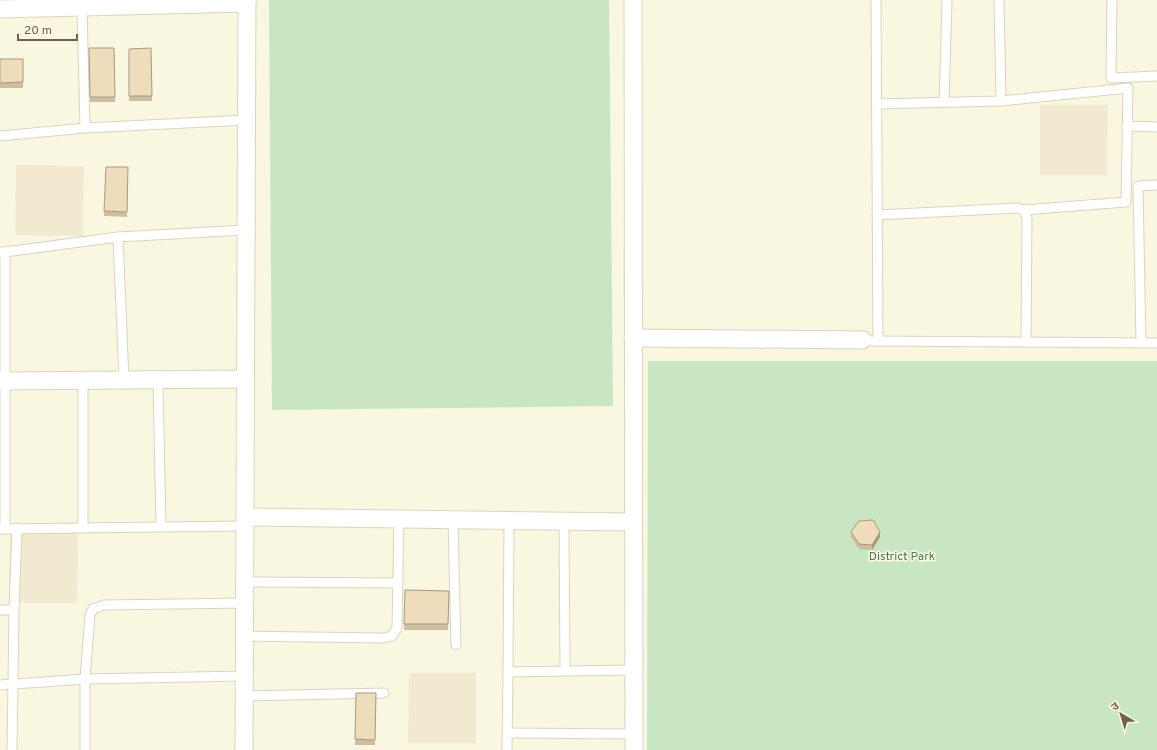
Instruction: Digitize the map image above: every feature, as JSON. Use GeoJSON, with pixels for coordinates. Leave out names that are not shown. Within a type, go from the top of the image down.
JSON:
{"type":"FeatureCollection","features":[{"type":"Feature","properties":{"kind":"street"},"geometry":{"type":"LineString","coordinates":[[633,0],[634,742]]}},
{"type":"Feature","properties":{"kind":"street"},"geometry":{"type":"LineString","coordinates":[[0,9],[247,2],[244,750]]}},
{"type":"Feature","properties":{"kind":"street"},"geometry":{"type":"LineString","coordinates":[[633,338],[871,341]]}},
{"type":"Feature","properties":{"kind":"street"},"geometry":{"type":"LineString","coordinates":[[2,381],[246,380]]}},
{"type":"Feature","properties":{"kind":"street"},"geometry":{"type":"LineString","coordinates":[[245,522],[399,519],[633,522]]}},
{"type":"Feature","properties":{"kind":"lane"},"geometry":{"type":"LineString","coordinates":[[876,0],[877,214],[871,341],[1157,343]]}},
{"type":"Feature","properties":{"kind":"lane"},"geometry":{"type":"LineString","coordinates":[[944,102],[947,0]]}},
{"type":"Feature","properties":{"kind":"lane"},"geometry":{"type":"LineString","coordinates":[[999,0],[1001,101]]}},
{"type":"Feature","properties":{"kind":"lane"},"geometry":{"type":"LineString","coordinates":[[1112,0],[1111,78],[1157,76]]}},
{"type":"Feature","properties":{"kind":"lane"},"geometry":{"type":"LineString","coordinates":[[82,7],[85,128]]}},
{"type":"Feature","properties":{"kind":"lane"},"geometry":{"type":"LineString","coordinates":[[877,214],[1018,208],[1023,210],[1126,202],[1128,78]]}},
{"type":"Feature","properties":{"kind":"lane"},"geometry":{"type":"LineString","coordinates":[[876,104],[1001,101],[1128,88]]}},
{"type":"Feature","properties":{"kind":"lane"},"geometry":{"type":"LineString","coordinates":[[0,136],[85,128],[247,120]]}},
{"type":"Feature","properties":{"kind":"lane"},"geometry":{"type":"LineString","coordinates":[[1127,126],[1157,127]]}},
{"type":"Feature","properties":{"kind":"lane"},"geometry":{"type":"LineString","coordinates":[[1138,186],[1141,343]]}},
{"type":"Feature","properties":{"kind":"lane"},"geometry":{"type":"LineString","coordinates":[[1126,187],[1157,186]]}},
{"type":"Feature","properties":{"kind":"lane"},"geometry":{"type":"LineString","coordinates":[[1023,210],[1027,218],[1026,342]]}},
{"type":"Feature","properties":{"kind":"lane"},"geometry":{"type":"LineString","coordinates":[[245,522],[161,527],[2,529],[2,381],[3,252],[118,237],[246,230]]}},
{"type":"Feature","properties":{"kind":"lane"},"geometry":{"type":"LineString","coordinates":[[118,237],[124,380]]}},
{"type":"Feature","properties":{"kind":"lane"},"geometry":{"type":"LineString","coordinates":[[83,380],[83,527]]}},
{"type":"Feature","properties":{"kind":"lane"},"geometry":{"type":"LineString","coordinates":[[158,380],[161,527]]}},
{"type":"Feature","properties":{"kind":"lane"},"geometry":{"type":"LineString","coordinates":[[245,636],[384,638],[392,636],[397,628],[399,519]]}},
{"type":"Feature","properties":{"kind":"lane"},"geometry":{"type":"LineString","coordinates":[[453,520],[456,645]]}},
{"type":"Feature","properties":{"kind":"lane"},"geometry":{"type":"LineString","coordinates":[[508,750],[509,520]]}},
{"type":"Feature","properties":{"kind":"lane"},"geometry":{"type":"LineString","coordinates":[[564,521],[565,671]]}},
{"type":"Feature","properties":{"kind":"lane"},"geometry":{"type":"LineString","coordinates":[[12,750],[17,528]]}},
{"type":"Feature","properties":{"kind":"lane"},"geometry":{"type":"LineString","coordinates":[[245,582],[398,583]]}},
{"type":"Feature","properties":{"kind":"lane"},"geometry":{"type":"LineString","coordinates":[[85,750],[85,679],[90,615],[93,609],[98,606],[245,603]]}},
{"type":"Feature","properties":{"kind":"lane"},"geometry":{"type":"LineString","coordinates":[[0,610],[14,610]]}},
{"type":"Feature","properties":{"kind":"lane"},"geometry":{"type":"LineString","coordinates":[[508,672],[633,670]]}},
{"type":"Feature","properties":{"kind":"lane"},"geometry":{"type":"LineString","coordinates":[[0,685],[85,679],[245,676]]}},
{"type":"Feature","properties":{"kind":"lane"},"geometry":{"type":"LineString","coordinates":[[244,696],[384,693]]}},
{"type":"Feature","properties":{"kind":"lane"},"geometry":{"type":"LineString","coordinates":[[508,733],[634,742]]}},
{"type":"Feature","properties":{"kind":"shaded area"},"geometry":{"type":"Polygon","coordinates":[[[1040,105],[1108,105],[1107,175],[1040,175],[1040,105]]]}},
{"type":"Feature","properties":{"kind":"shaded area"},"geometry":{"type":"Polygon","coordinates":[[[16,165],[84,166],[83,236],[15,235],[16,165]]]}},
{"type":"Feature","properties":{"kind":"shaded area"},"geometry":{"type":"Polygon","coordinates":[[[10,533],[78,533],[77,603],[9,603],[10,533]]]}},
{"type":"Feature","properties":{"kind":"shaded area"},"geometry":{"type":"Polygon","coordinates":[[[409,673],[476,673],[476,743],[408,743],[409,673]]]}},
{"type":"Feature","properties":{"kind":"green space"},"geometry":{"type":"Polygon","coordinates":[[[269,0],[609,0],[613,406],[272,410],[269,0]]]}},
{"type":"Feature","properties":{"kind":"green space","name":"District Park"},"geometry":{"type":"Polygon","coordinates":[[[648,361],[1157,361],[1157,750],[647,750],[648,361]]]}},
{"type":"Feature","properties":{"kind":"building"},"geometry":{"type":"Polygon","coordinates":[[[89,48],[114,48],[115,97],[90,97],[89,48]]]}},
{"type":"Feature","properties":{"kind":"building"},"geometry":{"type":"Polygon","coordinates":[[[151,48],[152,96],[129,96],[129,49],[151,48]]]}},
{"type":"Feature","properties":{"kind":"building"},"geometry":{"type":"Polygon","coordinates":[[[0,59],[23,59],[23,82],[0,83],[0,59]]]}},
{"type":"Feature","properties":{"kind":"building"},"geometry":{"type":"Polygon","coordinates":[[[106,167],[128,167],[127,212],[104,211],[106,167]]]}},
{"type":"Feature","properties":{"kind":"building"},"geometry":{"type":"Polygon","coordinates":[[[873,520],[880,532],[872,545],[859,544],[851,532],[859,521],[873,520]]]}},
{"type":"Feature","properties":{"kind":"building"},"geometry":{"type":"Polygon","coordinates":[[[405,590],[449,591],[448,624],[404,624],[405,590]]]}},
{"type":"Feature","properties":{"kind":"building"},"geometry":{"type":"Polygon","coordinates":[[[356,693],[376,693],[375,740],[355,739],[356,693]]]}}]}
